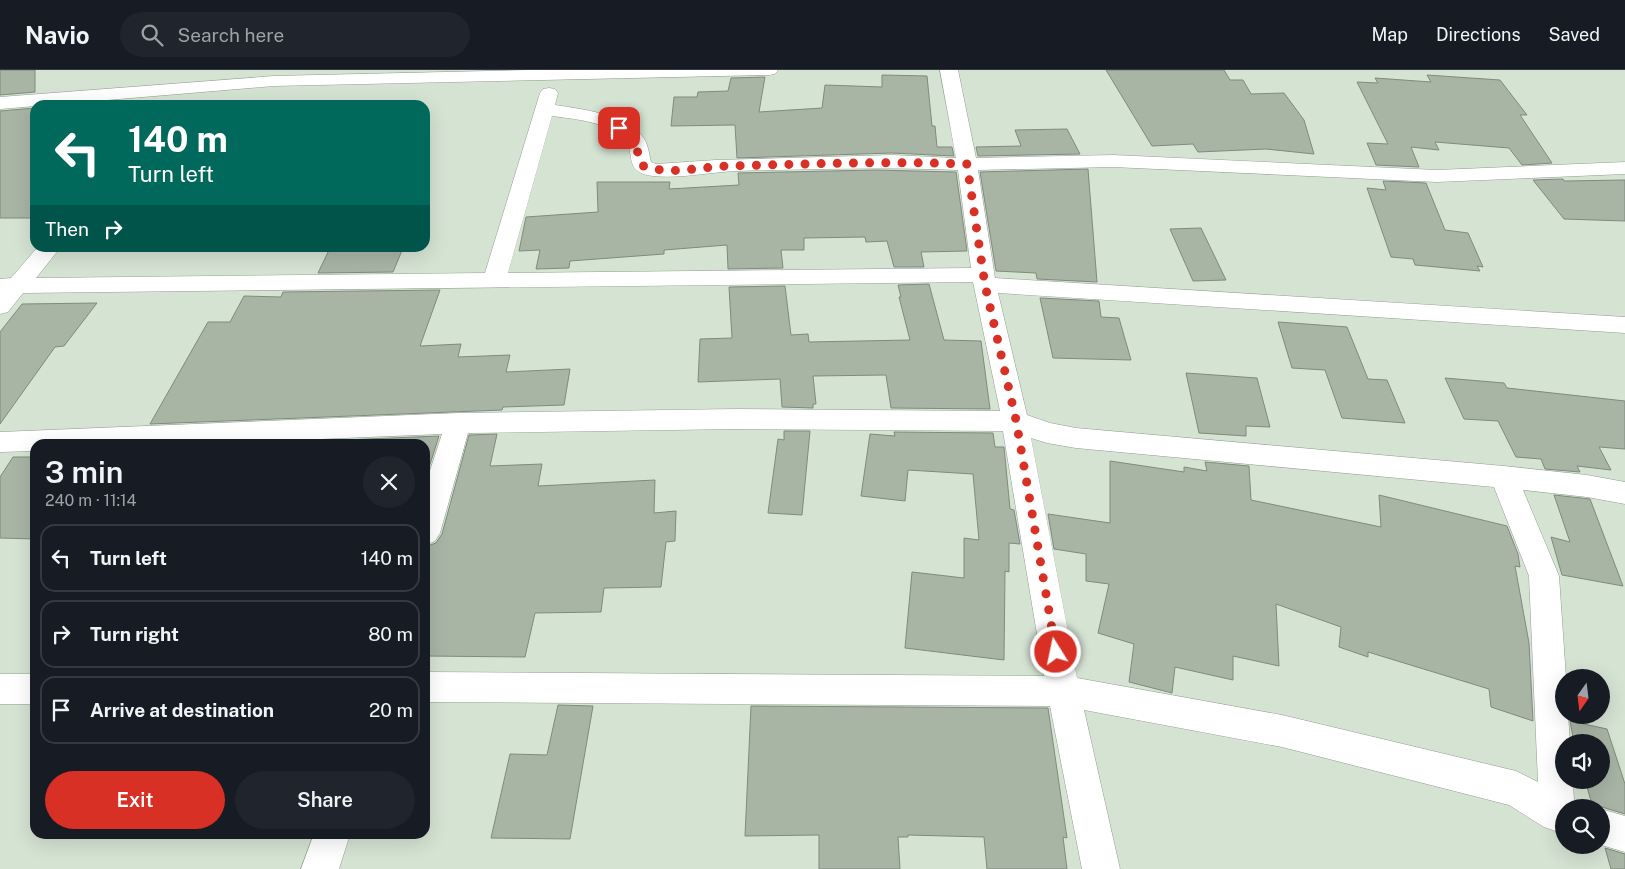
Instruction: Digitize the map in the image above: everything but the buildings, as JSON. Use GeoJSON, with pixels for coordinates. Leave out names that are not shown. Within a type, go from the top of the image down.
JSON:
{"type":"FeatureCollection","features":[{"type":"Feature","properties":{"kind":"street"},"geometry":{"type":"LineString","coordinates":[[170,100],[194,70]]}},
{"type":"Feature","properties":{"kind":"street"},"geometry":{"type":"LineString","coordinates":[[43,100],[181,87],[368,78],[770,70]]}},
{"type":"Feature","properties":{"kind":"street"},"geometry":{"type":"LineString","coordinates":[[949,70],[967,164],[984,280],[1016,420],[1063,691],[1101,869]]}},
{"type":"Feature","properties":{"kind":"street"},"geometry":{"type":"LineString","coordinates":[[495,279],[553,75]]}},
{"type":"Feature","properties":{"kind":"street"},"geometry":{"type":"LineString","coordinates":[[0,104],[30,101]]}},
{"type":"Feature","properties":{"kind":"street"},"geometry":{"type":"LineString","coordinates":[[544,109],[588,116],[619,128],[634,138],[641,165],[653,170],[716,166],[892,162],[967,164],[1114,161],[1437,176],[1625,168]]}},
{"type":"Feature","properties":{"kind":"street"},"geometry":{"type":"LineString","coordinates":[[0,306],[8,286],[45,252]]}},
{"type":"Feature","properties":{"kind":"street"},"geometry":{"type":"LineString","coordinates":[[8,286],[495,279],[984,280],[1625,326]]}},
{"type":"Feature","properties":{"kind":"street"},"geometry":{"type":"LineString","coordinates":[[72,439],[458,423],[737,418],[1016,420],[1047,433],[1076,438],[1504,477],[1587,486],[1625,493]]}},
{"type":"Feature","properties":{"kind":"street"},"geometry":{"type":"LineString","coordinates":[[430,516],[458,423]]}},
{"type":"Feature","properties":{"kind":"street"},"geometry":{"type":"LineString","coordinates":[[0,442],[30,441]]}},
{"type":"Feature","properties":{"kind":"street"},"geometry":{"type":"LineString","coordinates":[[1504,477],[1544,576],[1560,799]]}},
{"type":"Feature","properties":{"kind":"street"},"geometry":{"type":"LineString","coordinates":[[430,687],[1063,691],[1282,731],[1516,789],[1555,812]]}},
{"type":"Feature","properties":{"kind":"street"},"geometry":{"type":"LineString","coordinates":[[0,689],[30,689]]}},
{"type":"Feature","properties":{"kind":"street"},"geometry":{"type":"LineString","coordinates":[[1610,830],[1625,834]]}},
{"type":"Feature","properties":{"kind":"street"},"geometry":{"type":"LineString","coordinates":[[320,869],[330,839]]}},
{"type":"Feature","properties":{"kind":"route"},"geometry":{"type":"LineString","coordinates":[[619,128],[634,138],[641,165],[653,170],[716,166],[892,162],[967,164],[985,285],[1016,420],[1056,652]]}}]}
